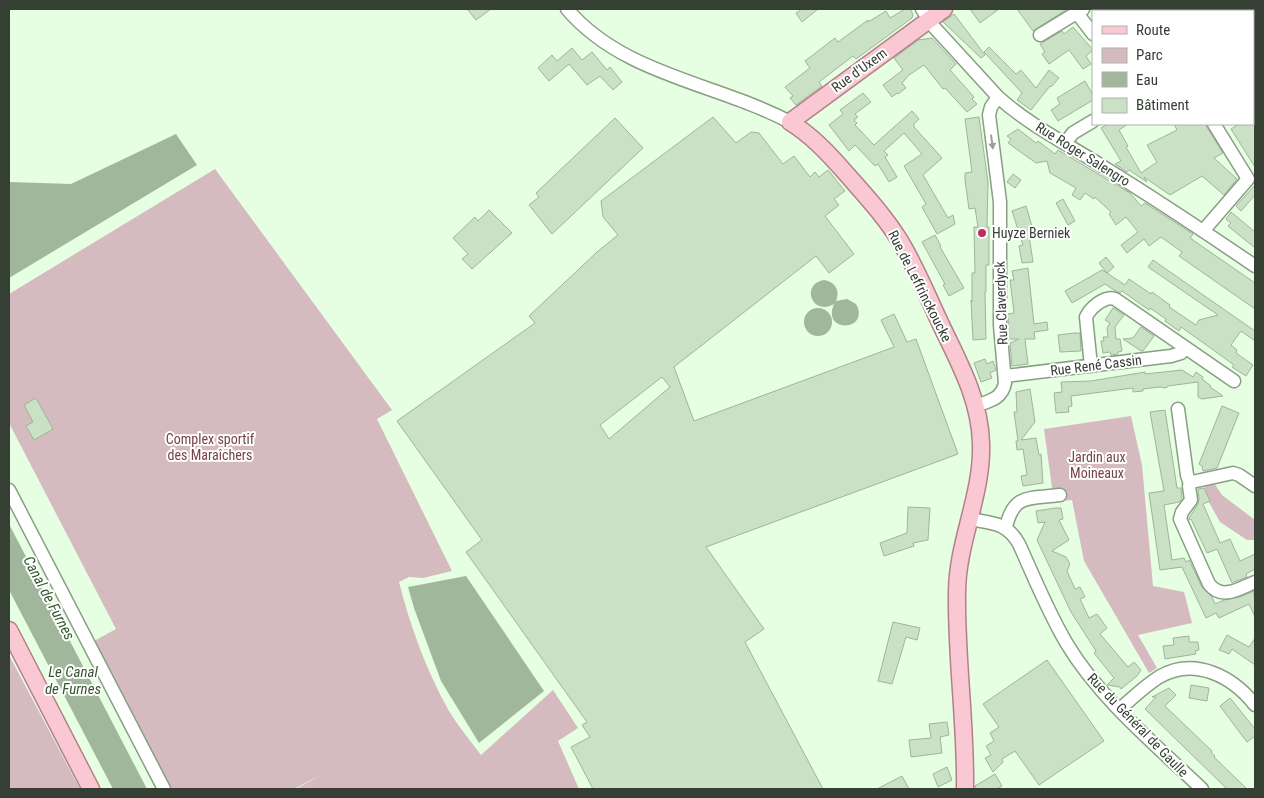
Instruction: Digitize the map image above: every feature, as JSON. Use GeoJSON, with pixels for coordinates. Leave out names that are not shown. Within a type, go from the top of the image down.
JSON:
{"type":"FeatureCollection","features":[{"type":"Feature","properties":{"kind":"main road","name":"Rue d'Uxem"},"geometry":{"type":"LineString","coordinates":[[790,122],[925,14],[944,9]]}},
{"type":"Feature","properties":{"kind":"main road","name":"Rue de Leffrinckoucke"},"geometry":{"type":"LineString","coordinates":[[790,122],[808,134],[837,163],[874,205],[899,240],[913,265],[965,375],[975,406],[979,424],[981,451],[979,476],[959,563],[957,592],[965,789]]}},
{"type":"Feature","properties":{"kind":"main road"},"geometry":{"type":"LineString","coordinates":[[9,630],[91,789]]}},
{"type":"Feature","properties":{"kind":"street","name":"Rue de Leffrinckoucke"},"geometry":{"type":"LineString","coordinates":[[567,9],[593,35],[631,58],[746,102],[790,122]]}},
{"type":"Feature","properties":{"kind":"street"},"geometry":{"type":"LineString","coordinates":[[1040,36],[1080,11],[1092,32]]}},
{"type":"Feature","properties":{"kind":"street","name":"Rue Roger Salengro"},"geometry":{"type":"LineString","coordinates":[[925,14],[998,96],[1015,111],[1204,230],[1255,266]]}},
{"type":"Feature","properties":{"kind":"street","name":"Rue Claverdyck"},"geometry":{"type":"LineString","coordinates":[[975,406],[993,400],[1002,394],[1005,376],[1000,318],[1000,202],[989,115],[991,107],[998,96]]}},
{"type":"Feature","properties":{"kind":"street"},"geometry":{"type":"LineString","coordinates":[[1065,143],[1073,133],[1092,122]]}},
{"type":"Feature","properties":{"kind":"street"},"geometry":{"type":"LineString","coordinates":[[1204,230],[1252,181],[1215,125]]}},
{"type":"Feature","properties":{"kind":"street"},"geometry":{"type":"LineString","coordinates":[[1091,366],[1086,317],[1090,310],[1108,298],[1114,298],[1234,381]]}},
{"type":"Feature","properties":{"kind":"street","name":"Rue René Cassin"},"geometry":{"type":"LineString","coordinates":[[1005,376],[1174,356],[1186,348]]}},
{"type":"Feature","properties":{"kind":"street"},"geometry":{"type":"LineString","coordinates":[[1178,409],[1191,500],[1182,512],[1180,519],[1211,586],[1216,591],[1226,593],[1255,582]]}},
{"type":"Feature","properties":{"kind":"street"},"geometry":{"type":"LineString","coordinates":[[1190,484],[1198,480],[1232,473],[1238,474],[1255,486]]}},
{"type":"Feature","properties":{"kind":"street"},"geometry":{"type":"LineString","coordinates":[[9,490],[164,789]]}},
{"type":"Feature","properties":{"kind":"street"},"geometry":{"type":"LineString","coordinates":[[969,519],[1006,527],[1010,511],[1020,501],[1060,495]]}},
{"type":"Feature","properties":{"kind":"street","name":"Rue du Général de Gaulle"},"geometry":{"type":"LineString","coordinates":[[1006,527],[1012,532],[1019,544],[1067,644],[1094,682],[1202,789]]}},
{"type":"Feature","properties":{"kind":"street"},"geometry":{"type":"LineString","coordinates":[[1120,709],[1160,677],[1172,672],[1191,669],[1210,671],[1228,679],[1243,690],[1255,705]]}},
{"type":"Feature","properties":{"kind":"green space","name":"Complex sportif des Maraîchers"},"geometry":{"type":"Polygon","coordinates":[[[215,169],[392,410],[377,419],[452,571],[423,578],[409,577],[399,582],[420,648],[433,681],[449,711],[481,755],[553,690],[578,728],[558,741],[579,789],[296,789],[323,774],[294,789],[170,789],[94,641],[116,629],[9,423],[9,294],[215,169]]]}},
{"type":"Feature","properties":{"kind":"green space","name":"Jardin aux Moineaux"},"geometry":{"type":"Polygon","coordinates":[[[1131,416],[1142,465],[1153,586],[1184,592],[1192,623],[1138,635],[1157,668],[1149,673],[1084,561],[1072,500],[1054,502],[1044,429],[1131,416]]]}},
{"type":"Feature","properties":{"kind":"green space"},"geometry":{"type":"Polygon","coordinates":[[[1204,482],[1214,483],[1222,495],[1255,520],[1255,540],[1247,540],[1220,522],[1206,497],[1204,482]]]}},
{"type":"Feature","properties":{"kind":"green space"},"geometry":{"type":"Polygon","coordinates":[[[9,655],[80,789],[9,789],[9,655]]]}},
{"type":"Feature","properties":{"kind":"water"},"geometry":{"type":"Polygon","coordinates":[[[176,134],[197,165],[9,278],[9,182],[71,184],[176,134]]]}},
{"type":"Feature","properties":{"kind":"water"},"geometry":{"type":"Polygon","coordinates":[[[824,280],[832,283],[836,288],[838,294],[836,301],[847,299],[856,304],[859,313],[857,320],[852,324],[839,324],[834,320],[832,314],[834,304],[826,307],[815,303],[811,293],[812,287],[824,280]]]}},
{"type":"Feature","properties":{"kind":"water"},"geometry":{"type":"Polygon","coordinates":[[[818,308],[828,312],[832,322],[828,332],[818,336],[808,332],[804,322],[808,312],[818,308]]]}},
{"type":"Feature","properties":{"kind":"water","name":"Le Canal de Furnes"},"geometry":{"type":"Polygon","coordinates":[[[9,524],[147,789],[113,789],[9,590],[9,524]]]}},
{"type":"Feature","properties":{"kind":"water"},"geometry":{"type":"Polygon","coordinates":[[[466,576],[544,691],[479,743],[441,681],[408,587],[466,576]]]}},
{"type":"Feature","properties":{"kind":"building"},"geometry":{"type":"Polygon","coordinates":[[[467,9],[491,9],[476,20],[467,9]]]}},
{"type":"Feature","properties":{"kind":"building"},"geometry":{"type":"Polygon","coordinates":[[[802,9],[818,9],[802,22],[796,13],[802,9]]]}},
{"type":"Feature","properties":{"kind":"building"},"geometry":{"type":"Polygon","coordinates":[[[905,9],[910,9],[913,14],[912,18],[856,59],[853,56],[819,82],[822,86],[796,105],[790,98],[793,96],[785,87],[810,68],[805,61],[835,38],[838,42],[868,20],[868,22],[886,11],[890,18],[905,9]]]}},
{"type":"Feature","properties":{"kind":"building"},"geometry":{"type":"Polygon","coordinates":[[[970,9],[999,9],[980,23],[970,9]]]}},
{"type":"Feature","properties":{"kind":"building"},"geometry":{"type":"Polygon","coordinates":[[[1017,9],[1067,9],[1033,31],[1017,9]]]}},
{"type":"Feature","properties":{"kind":"building"},"geometry":{"type":"Polygon","coordinates":[[[954,14],[985,55],[981,58],[943,22],[954,14]]]}},
{"type":"Feature","properties":{"kind":"building"},"geometry":{"type":"Polygon","coordinates":[[[1073,27],[1092,49],[1086,56],[1091,64],[1083,69],[1069,50],[1049,64],[1042,54],[1045,52],[1040,44],[1062,31],[1064,34],[1073,27]]]}},
{"type":"Feature","properties":{"kind":"building"},"geometry":{"type":"Polygon","coordinates":[[[932,38],[956,64],[950,70],[974,97],[972,99],[977,104],[967,112],[945,88],[943,89],[924,65],[909,75],[902,83],[906,88],[892,97],[883,85],[903,70],[894,58],[918,40],[932,38]]]}},
{"type":"Feature","properties":{"kind":"building"},"geometry":{"type":"Polygon","coordinates":[[[989,47],[1016,74],[1021,70],[1036,88],[1049,70],[1059,78],[1050,86],[1031,110],[1017,100],[1022,93],[984,52],[989,47]]]}},
{"type":"Feature","properties":{"kind":"building"},"geometry":{"type":"Polygon","coordinates":[[[572,48],[582,60],[592,52],[607,70],[610,67],[622,82],[613,90],[600,76],[587,85],[569,64],[549,81],[538,68],[552,55],[557,61],[572,48]]]}},
{"type":"Feature","properties":{"kind":"building"},"geometry":{"type":"Polygon","coordinates":[[[1085,81],[1092,93],[1092,101],[1058,121],[1051,110],[1060,104],[1057,98],[1085,81]]]}},
{"type":"Feature","properties":{"kind":"building"},"geometry":{"type":"Polygon","coordinates":[[[863,93],[871,102],[855,114],[858,117],[854,120],[857,123],[855,125],[874,145],[912,111],[919,119],[914,124],[914,127],[942,158],[923,175],[948,218],[953,215],[955,224],[937,234],[922,207],[926,204],[904,166],[922,154],[904,133],[884,151],[888,155],[885,157],[897,177],[889,182],[878,164],[875,166],[855,145],[849,151],[829,125],[843,114],[840,110],[863,93]]]}},
{"type":"Feature","properties":{"kind":"building"},"geometry":{"type":"Polygon","coordinates":[[[713,117],[736,143],[751,132],[759,133],[783,164],[794,156],[810,177],[815,172],[819,177],[828,170],[845,191],[834,199],[839,205],[825,216],[854,254],[829,273],[816,256],[674,367],[694,421],[894,347],[881,320],[894,314],[907,342],[916,339],[958,454],[706,547],[764,629],[745,642],[823,789],[593,789],[571,747],[590,737],[582,725],[587,722],[466,552],[482,540],[397,421],[535,323],[529,316],[597,252],[618,235],[603,217],[601,201],[713,117]],[[662,377],[600,425],[609,439],[670,387],[662,377]]]}},
{"type":"Feature","properties":{"kind":"building"},"geometry":{"type":"Polygon","coordinates":[[[979,117],[988,182],[987,227],[989,227],[989,265],[986,265],[986,339],[973,340],[971,300],[972,302],[972,273],[975,273],[974,227],[978,227],[975,208],[969,209],[965,180],[965,173],[972,172],[965,119],[979,117]]]}},
{"type":"Feature","properties":{"kind":"building"},"geometry":{"type":"Polygon","coordinates":[[[615,118],[643,148],[552,234],[529,205],[539,197],[536,193],[615,118]]]}},
{"type":"Feature","properties":{"kind":"building"},"geometry":{"type":"Polygon","coordinates":[[[1255,124],[1255,167],[1231,129],[1237,125],[1255,124]]]}},
{"type":"Feature","properties":{"kind":"building"},"geometry":{"type":"Polygon","coordinates":[[[1106,125],[1126,125],[1119,130],[1128,146],[1126,147],[1141,173],[1157,162],[1147,145],[1177,130],[1174,125],[1206,125],[1223,153],[1214,158],[1237,179],[1224,195],[1202,176],[1170,195],[1144,177],[1147,182],[1129,170],[1127,172],[1115,164],[1121,161],[1101,128],[1106,125]]]}},
{"type":"Feature","properties":{"kind":"building"},"geometry":{"type":"Polygon","coordinates":[[[1018,129],[1036,143],[1038,141],[1055,154],[1058,150],[1130,193],[1141,206],[1145,203],[1193,234],[1190,238],[1255,283],[1255,309],[1179,256],[1182,252],[1161,237],[1149,246],[1144,239],[1127,253],[1121,245],[1138,232],[1126,217],[1116,225],[1109,214],[1111,212],[1095,197],[1094,199],[1085,193],[1080,200],[1072,195],[1076,188],[1050,173],[1047,161],[1036,163],[1008,143],[1011,139],[1007,136],[1018,129]]]}},
{"type":"Feature","properties":{"kind":"building"},"geometry":{"type":"Polygon","coordinates":[[[1013,174],[1021,180],[1015,188],[1007,182],[1013,174]]]}},
{"type":"Feature","properties":{"kind":"building"},"geometry":{"type":"Polygon","coordinates":[[[1255,185],[1255,195],[1241,211],[1236,206],[1255,185]]]}},
{"type":"Feature","properties":{"kind":"building"},"geometry":{"type":"Polygon","coordinates":[[[1063,199],[1075,221],[1068,225],[1056,203],[1063,199]]]}},
{"type":"Feature","properties":{"kind":"building"},"geometry":{"type":"Polygon","coordinates":[[[1026,206],[1034,233],[1029,235],[1033,262],[1022,263],[1019,246],[1023,245],[1012,211],[1026,206]]]}},
{"type":"Feature","properties":{"kind":"building"},"geometry":{"type":"Polygon","coordinates":[[[489,210],[512,233],[472,269],[462,259],[468,254],[453,238],[475,217],[478,221],[489,210]]]}},
{"type":"Feature","properties":{"kind":"building"},"geometry":{"type":"Polygon","coordinates":[[[1231,212],[1255,232],[1255,248],[1228,226],[1231,223],[1226,219],[1231,212]]]}},
{"type":"Feature","properties":{"kind":"building"},"geometry":{"type":"Polygon","coordinates":[[[935,235],[964,288],[949,296],[943,285],[945,284],[922,242],[935,235]]]}},
{"type":"Feature","properties":{"kind":"building"},"geometry":{"type":"Polygon","coordinates":[[[1106,257],[1114,267],[1107,273],[1099,263],[1106,257]]]}},
{"type":"Feature","properties":{"kind":"building"},"geometry":{"type":"Polygon","coordinates":[[[1153,260],[1255,331],[1255,341],[1241,331],[1231,345],[1237,350],[1236,353],[1253,365],[1246,376],[1232,367],[1234,365],[1181,327],[1179,331],[1165,321],[1166,319],[1150,308],[1149,310],[1122,291],[1120,293],[1105,284],[1072,303],[1065,291],[1102,270],[1125,285],[1129,279],[1151,294],[1152,292],[1170,305],[1169,307],[1196,325],[1199,320],[1218,315],[1148,267],[1153,260]]]}},
{"type":"Feature","properties":{"kind":"building"},"geometry":{"type":"Polygon","coordinates":[[[1028,268],[1034,324],[1047,322],[1048,330],[1034,332],[1035,339],[1025,339],[1028,364],[1012,366],[1010,343],[1019,339],[1009,339],[1008,314],[1014,313],[1010,280],[1014,280],[1012,271],[1028,268]]]}},
{"type":"Feature","properties":{"kind":"building"},"geometry":{"type":"Polygon","coordinates":[[[1113,308],[1124,315],[1115,327],[1116,339],[1120,339],[1122,351],[1111,355],[1110,352],[1103,353],[1101,341],[1104,341],[1103,337],[1108,337],[1107,328],[1110,323],[1105,320],[1113,308]]]}},
{"type":"Feature","properties":{"kind":"building"},"geometry":{"type":"Polygon","coordinates":[[[1141,327],[1154,336],[1143,351],[1123,339],[1133,338],[1141,327]]]}},
{"type":"Feature","properties":{"kind":"building"},"geometry":{"type":"Polygon","coordinates":[[[1080,333],[1081,351],[1060,352],[1058,335],[1080,333]]]}},
{"type":"Feature","properties":{"kind":"building"},"geometry":{"type":"Polygon","coordinates":[[[985,359],[987,364],[993,361],[996,370],[990,373],[992,378],[981,382],[974,363],[985,359]]]}},
{"type":"Feature","properties":{"kind":"building"},"geometry":{"type":"Polygon","coordinates":[[[1182,370],[1193,377],[1196,372],[1203,377],[1202,379],[1210,387],[1223,396],[1202,399],[1198,397],[1198,382],[1133,392],[1133,388],[1071,396],[1072,406],[1068,407],[1069,412],[1056,413],[1054,393],[1062,392],[1061,382],[1091,381],[1145,372],[1145,374],[1182,370]]]}},
{"type":"Feature","properties":{"kind":"building"},"geometry":{"type":"Polygon","coordinates":[[[1030,389],[1035,422],[1021,440],[1036,438],[1039,455],[1041,454],[1043,483],[1023,486],[1021,476],[1027,475],[1023,449],[1017,450],[1016,441],[1018,441],[1014,412],[1017,412],[1016,392],[1030,389]]]}},
{"type":"Feature","properties":{"kind":"building"},"geometry":{"type":"Polygon","coordinates":[[[36,398],[53,429],[34,440],[26,426],[33,422],[24,405],[36,398]]]}},
{"type":"Feature","properties":{"kind":"building"},"geometry":{"type":"Polygon","coordinates":[[[1222,406],[1239,413],[1217,468],[1203,471],[1202,466],[1199,464],[1222,406]]]}},
{"type":"Feature","properties":{"kind":"building"},"geometry":{"type":"Polygon","coordinates":[[[1165,410],[1177,488],[1181,488],[1182,498],[1179,502],[1164,505],[1172,560],[1184,558],[1186,562],[1189,560],[1202,587],[1212,597],[1215,604],[1254,591],[1255,617],[1249,604],[1219,618],[1216,613],[1206,618],[1182,567],[1160,570],[1149,493],[1164,491],[1150,412],[1165,410]]]}},
{"type":"Feature","properties":{"kind":"building"},"geometry":{"type":"Polygon","coordinates":[[[1204,488],[1210,501],[1203,504],[1220,543],[1230,539],[1240,561],[1255,554],[1255,569],[1246,574],[1247,577],[1232,583],[1217,549],[1207,553],[1191,519],[1189,520],[1198,504],[1198,489],[1204,488]]]}},
{"type":"Feature","properties":{"kind":"building"},"geometry":{"type":"Polygon","coordinates":[[[908,507],[930,508],[928,540],[913,543],[914,546],[884,556],[880,543],[907,533],[908,507]]]}},
{"type":"Feature","properties":{"kind":"building"},"geometry":{"type":"Polygon","coordinates":[[[1061,508],[1063,519],[1059,520],[1069,540],[1052,551],[1066,557],[1070,564],[1067,571],[1075,589],[1080,587],[1085,597],[1080,599],[1089,618],[1097,614],[1107,628],[1100,634],[1128,667],[1134,662],[1141,670],[1137,676],[1121,689],[1120,687],[1107,685],[1114,678],[1094,653],[1096,651],[1071,612],[1037,540],[1045,522],[1038,523],[1036,511],[1061,508]]]}},
{"type":"Feature","properties":{"kind":"building"},"geometry":{"type":"Polygon","coordinates":[[[893,622],[920,628],[917,640],[906,637],[892,684],[878,681],[893,622]]]}},
{"type":"Feature","properties":{"kind":"building"},"geometry":{"type":"Polygon","coordinates":[[[1227,635],[1249,647],[1255,638],[1255,665],[1232,649],[1229,654],[1219,650],[1227,635]]]}},
{"type":"Feature","properties":{"kind":"building"},"geometry":{"type":"Polygon","coordinates":[[[1189,636],[1189,642],[1198,642],[1199,650],[1195,651],[1196,654],[1165,659],[1163,646],[1174,645],[1173,638],[1189,636]]]}},
{"type":"Feature","properties":{"kind":"building"},"geometry":{"type":"Polygon","coordinates":[[[1047,660],[1104,741],[1039,785],[1015,751],[1002,759],[1003,762],[993,772],[985,758],[991,755],[986,746],[994,741],[990,733],[999,727],[983,704],[1047,660]]]}},
{"type":"Feature","properties":{"kind":"building"},"geometry":{"type":"Polygon","coordinates":[[[1191,685],[1209,688],[1207,701],[1189,698],[1191,685]]]}},
{"type":"Feature","properties":{"kind":"building"},"geometry":{"type":"Polygon","coordinates":[[[1169,688],[1176,695],[1165,706],[1212,751],[1214,757],[1247,789],[1227,789],[1145,709],[1156,697],[1152,697],[1169,688]]]}},
{"type":"Feature","properties":{"kind":"building"},"geometry":{"type":"Polygon","coordinates":[[[1230,698],[1255,729],[1255,736],[1247,742],[1220,706],[1230,698]]]}},
{"type":"Feature","properties":{"kind":"building"},"geometry":{"type":"Polygon","coordinates":[[[947,722],[949,735],[940,737],[942,753],[911,757],[909,740],[931,738],[929,724],[947,722]]]}},
{"type":"Feature","properties":{"kind":"building"},"geometry":{"type":"Polygon","coordinates":[[[947,767],[952,780],[938,787],[933,774],[947,767]]]}},
{"type":"Feature","properties":{"kind":"building"},"geometry":{"type":"Polygon","coordinates":[[[995,774],[1002,786],[997,789],[975,789],[975,786],[995,774]]]}},
{"type":"Feature","properties":{"kind":"building"},"geometry":{"type":"Polygon","coordinates":[[[902,776],[909,789],[877,789],[902,776]]]}},
{"type":"Feature","properties":{"kind":"place","name":"Huyze Berniek"},"geometry":{"type":"Point","coordinates":[982,233]}},
{"type":"Feature","properties":{"kind":"water label","name":"Canal de Furnes"},"geometry":{"type":"Point","coordinates":[49,598]}}]}
